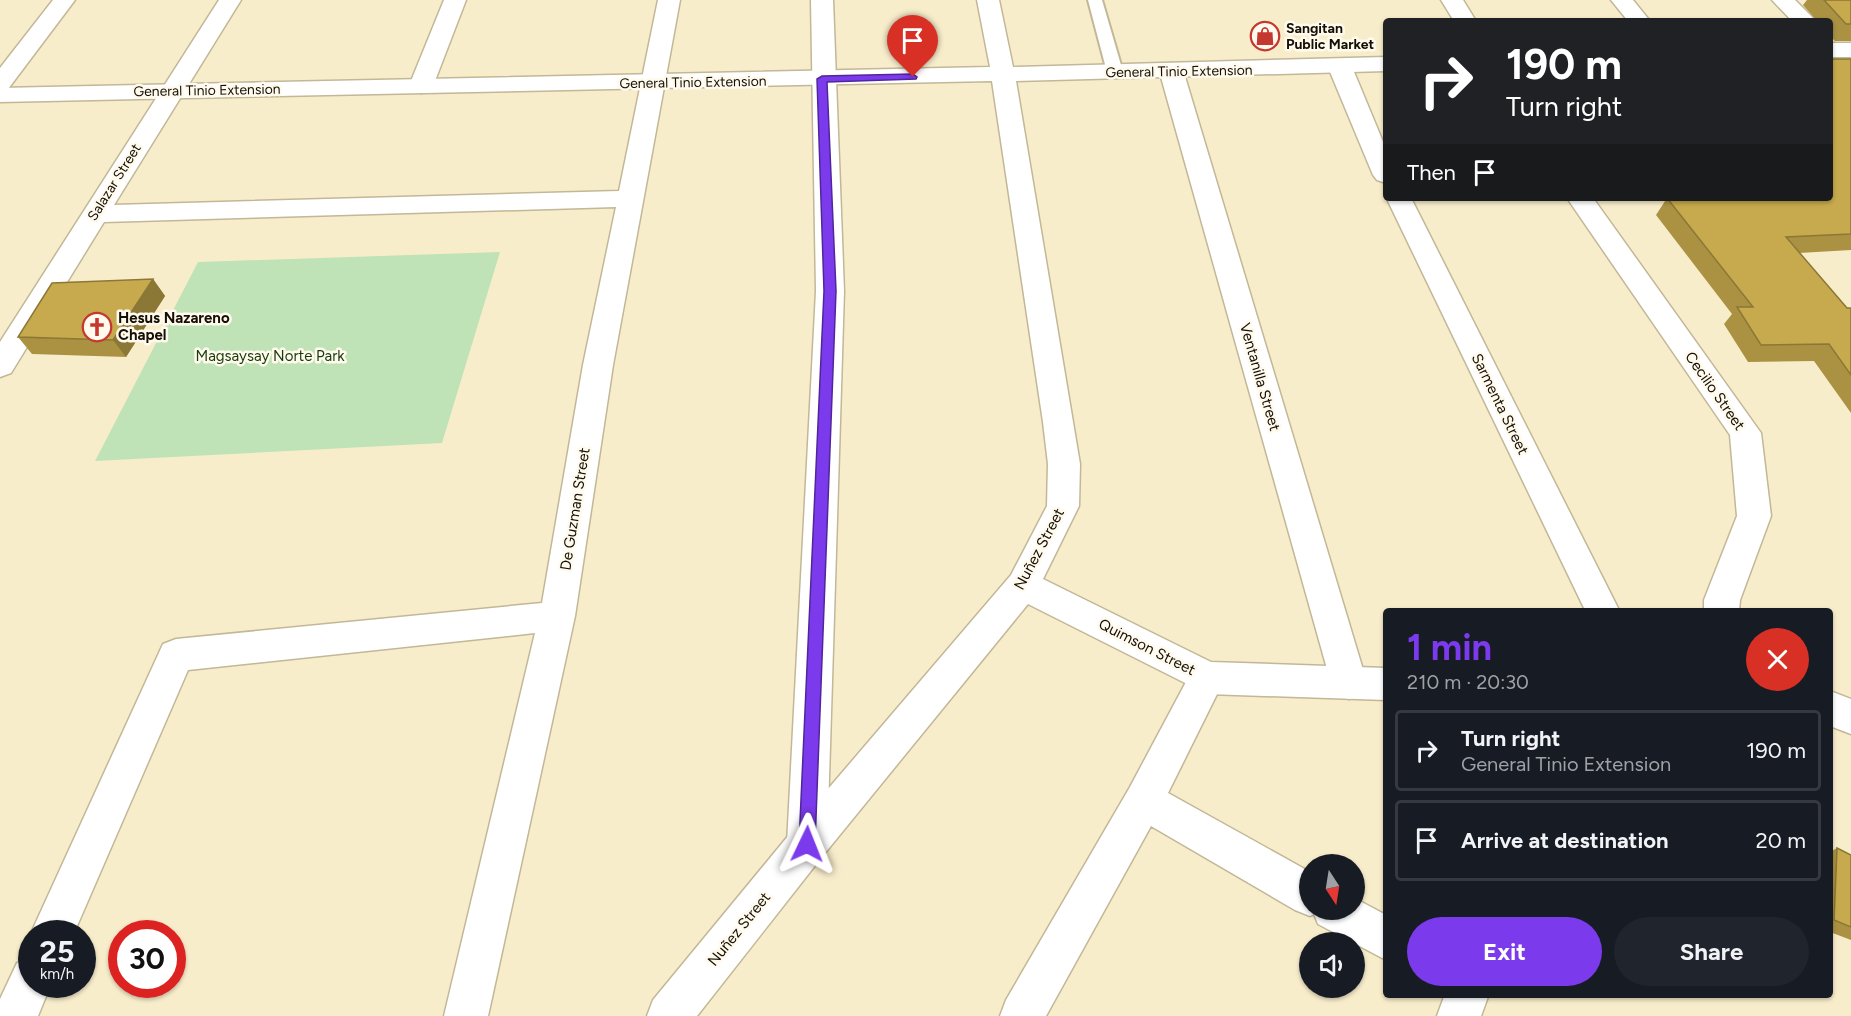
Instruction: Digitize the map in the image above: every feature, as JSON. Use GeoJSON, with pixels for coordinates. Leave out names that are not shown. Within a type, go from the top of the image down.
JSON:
{"type":"FeatureCollection","features":[{"type":"Feature","properties":{"kind":"street"},"geometry":{"type":"LineString","coordinates":[[0,84],[64,0]]}},
{"type":"Feature","properties":{"kind":"street","name":"Salazar Street"},"geometry":{"type":"LineString","coordinates":[[0,366],[171,90],[230,0]]}},
{"type":"Feature","properties":{"kind":"street"},"geometry":{"type":"LineString","coordinates":[[421,86],[455,0]]}},
{"type":"Feature","properties":{"kind":"street","name":"De Guzman Street"},"geometry":{"type":"LineString","coordinates":[[466,1016],[557,616],[598,365],[669,0]]}},
{"type":"Feature","properties":{"kind":"street"},"geometry":{"type":"LineString","coordinates":[[807,844],[830,291],[822,79],[822,0]]}},
{"type":"Feature","properties":{"kind":"street","name":"Nuñez Street"},"geometry":{"type":"LineString","coordinates":[[669,1016],[807,844],[1023,585],[1063,506],[1064,464],[1057,410],[1003,75],[988,0]]}},
{"type":"Feature","properties":{"kind":"street"},"geometry":{"type":"LineString","coordinates":[[1452,0],[1463,18]]}},
{"type":"Feature","properties":{"kind":"street"},"geometry":{"type":"LineString","coordinates":[[1622,0],[1637,18]]}},
{"type":"Feature","properties":{"kind":"street"},"geometry":{"type":"LineString","coordinates":[[1783,0],[1802,18]]}},
{"type":"Feature","properties":{"kind":"street","name":"General Tinio Extension"},"geometry":{"type":"LineString","coordinates":[[0,95],[171,90],[652,83],[1383,64]]}},
{"type":"Feature","properties":{"kind":"street"},"geometry":{"type":"LineString","coordinates":[[1340,67],[1383,169]]}},
{"type":"Feature","properties":{"kind":"street","name":"Ventanilla Street"},"geometry":{"type":"LineString","coordinates":[[1171,70],[1349,683]]}},
{"type":"Feature","properties":{"kind":"street"},"geometry":{"type":"LineString","coordinates":[[94,214],[630,199]]}},
{"type":"Feature","properties":{"kind":"street","name":"Sarmenta Street"},"geometry":{"type":"LineString","coordinates":[[1399,201],[1601,608]]}},
{"type":"Feature","properties":{"kind":"street","name":"Cecilio Street"},"geometry":{"type":"LineString","coordinates":[[1582,201],[1745,433],[1754,516],[1722,600],[1722,608]]}},
{"type":"Feature","properties":{"kind":"street","name":"Quimson Street"},"geometry":{"type":"LineString","coordinates":[[1023,585],[1207,678],[1383,684]]}},
{"type":"Feature","properties":{"kind":"street"},"geometry":{"type":"LineString","coordinates":[[58,920],[176,655],[557,616]]}},
{"type":"Feature","properties":{"kind":"street"},"geometry":{"type":"LineString","coordinates":[[1022,1016],[1144,800],[1207,678]]}},
{"type":"Feature","properties":{"kind":"street"},"geometry":{"type":"LineString","coordinates":[[1833,709],[1851,717]]}},
{"type":"Feature","properties":{"kind":"street"},"geometry":{"type":"LineString","coordinates":[[1144,800],[1299,890]]}},
{"type":"Feature","properties":{"kind":"street"},"geometry":{"type":"LineString","coordinates":[[1352,920],[1383,937]]}},
{"type":"Feature","properties":{"kind":"street"},"geometry":{"type":"LineString","coordinates":[[15,1016],[23,998]]}},
{"type":"Feature","properties":{"kind":"street"},"geometry":{"type":"LineString","coordinates":[[1459,1016],[1466,998]]}},
{"type":"Feature","properties":{"kind":"lane"},"geometry":{"type":"LineString","coordinates":[[1095,0],[1115,72]]}},
{"type":"Feature","properties":{"kind":"green space","name":"Magsaysay Norte Park"},"geometry":{"type":"Polygon","coordinates":[[[500,252],[442,443],[95,461],[198,262],[500,252]]]}},
{"type":"Feature","properties":{"kind":"building"},"geometry":{"type":"Polygon","coordinates":[[[1824,0],[1851,0],[1851,24],[1846,24],[1824,0]]]}},
{"type":"Feature","properties":{"kind":"building"},"geometry":{"type":"Polygon","coordinates":[[[1833,59],[1851,59],[1851,234],[1786,237],[1847,308],[1851,308],[1851,375],[1829,344],[1761,345],[1737,307],[1753,307],[1669,201],[1833,201],[1833,59]]]}},
{"type":"Feature","properties":{"kind":"building"},"geometry":{"type":"Polygon","coordinates":[[[153,279],[113,340],[18,337],[52,283],[153,279]]]}},
{"type":"Feature","properties":{"kind":"building"},"geometry":{"type":"Polygon","coordinates":[[[1837,848],[1851,855],[1851,927],[1834,920],[1837,848]]]}},
{"type":"Feature","properties":{"kind":"place","name":"Sangitan Public Market"},"geometry":{"type":"Point","coordinates":[1265,36]}},
{"type":"Feature","properties":{"kind":"place","name":"Hesus Nazareno Chapel"},"geometry":{"type":"Point","coordinates":[97,327]}},
{"type":"Feature","properties":{"kind":"route"},"geometry":{"type":"LineString","coordinates":[[807,844],[830,291],[822,79],[913,77]]}}]}
